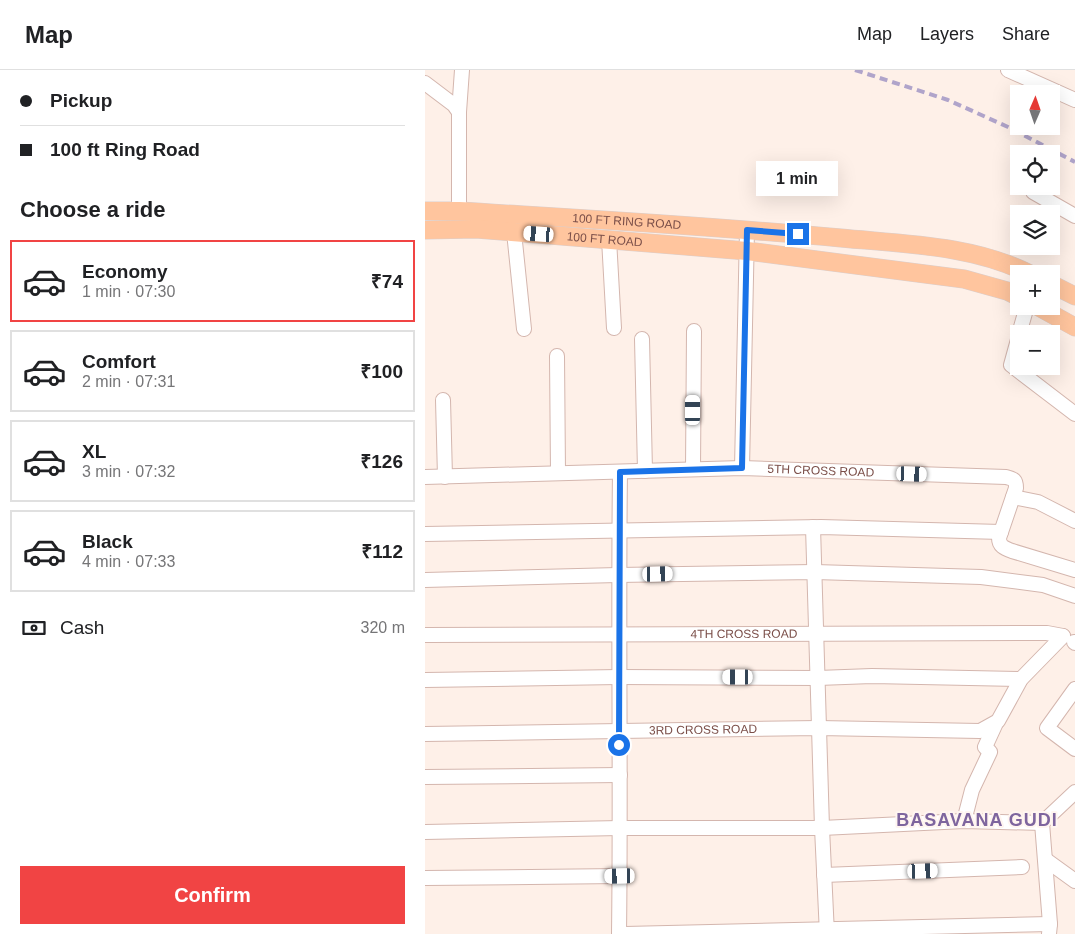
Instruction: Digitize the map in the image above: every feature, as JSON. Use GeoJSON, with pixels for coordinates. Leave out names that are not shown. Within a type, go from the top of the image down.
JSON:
{"type":"FeatureCollection","features":[{"type":"Feature","properties":{"kind":"main road","name":"100 FT RING ROAD"},"geometry":{"type":"LineString","coordinates":[[425,211],[459,210],[798,234],[921,246],[980,255],[1012,265]]}},
{"type":"Feature","properties":{"kind":"main road","name":"100 FT ROAD"},"geometry":{"type":"LineString","coordinates":[[425,230],[476,229],[747,251],[964,279],[999,288],[1010,293]]}},
{"type":"Feature","properties":{"kind":"main road"},"geometry":{"type":"LineString","coordinates":[[1060,288],[1075,296]]}},
{"type":"Feature","properties":{"kind":"main road"},"geometry":{"type":"LineString","coordinates":[[1053,315],[1075,327]]}},
{"type":"Feature","properties":{"kind":"street"},"geometry":{"type":"LineString","coordinates":[[459,210],[459,112],[462,70]]}},
{"type":"Feature","properties":{"kind":"street"},"geometry":{"type":"LineString","coordinates":[[1015,71],[1075,100]]}},
{"type":"Feature","properties":{"kind":"street"},"geometry":{"type":"LineString","coordinates":[[425,83],[454,105],[459,112]]}},
{"type":"Feature","properties":{"kind":"street"},"geometry":{"type":"LineString","coordinates":[[1038,195],[1075,216]]}},
{"type":"Feature","properties":{"kind":"street"},"geometry":{"type":"LineString","coordinates":[[742,468],[747,230]]}},
{"type":"Feature","properties":{"kind":"street"},"geometry":{"type":"LineString","coordinates":[[514,232],[524,329]]}},
{"type":"Feature","properties":{"kind":"street"},"geometry":{"type":"LineString","coordinates":[[609,239],[614,328]]}},
{"type":"Feature","properties":{"kind":"street"},"geometry":{"type":"LineString","coordinates":[[693,470],[694,331]]}},
{"type":"Feature","properties":{"kind":"street"},"geometry":{"type":"LineString","coordinates":[[642,340],[645,471]]}},
{"type":"Feature","properties":{"kind":"street"},"geometry":{"type":"LineString","coordinates":[[557,356],[559,473]]}},
{"type":"Feature","properties":{"kind":"street"},"geometry":{"type":"LineString","coordinates":[[1024,375],[1075,414]]}},
{"type":"Feature","properties":{"kind":"street"},"geometry":{"type":"LineString","coordinates":[[443,400],[445,476]]}},
{"type":"Feature","properties":{"kind":"street","name":"5TH CROSS ROAD"},"geometry":{"type":"LineString","coordinates":[[425,477],[742,468],[1006,477],[1014,479],[1016,482],[1013,497]]}},
{"type":"Feature","properties":{"kind":"street"},"geometry":{"type":"LineString","coordinates":[[619,934],[621,828],[619,730],[620,472]]}},
{"type":"Feature","properties":{"kind":"street"},"geometry":{"type":"LineString","coordinates":[[1075,521],[1038,502],[1013,497],[999,543],[1002,547],[1075,570]]}},
{"type":"Feature","properties":{"kind":"street"},"geometry":{"type":"LineString","coordinates":[[813,528],[827,932]]}},
{"type":"Feature","properties":{"kind":"street"},"geometry":{"type":"LineString","coordinates":[[425,534],[813,528],[1001,532]]}},
{"type":"Feature","properties":{"kind":"street"},"geometry":{"type":"LineString","coordinates":[[425,580],[815,572],[981,577],[1043,585],[1075,596]]}},
{"type":"Feature","properties":{"kind":"street","name":"4TH CROSS ROAD"},"geometry":{"type":"LineString","coordinates":[[425,636],[1047,633],[1071,640]]}},
{"type":"Feature","properties":{"kind":"street"},"geometry":{"type":"LineString","coordinates":[[964,821],[971,790],[990,752],[985,747],[996,723],[1021,679],[1071,640]]}},
{"type":"Feature","properties":{"kind":"street"},"geometry":{"type":"LineString","coordinates":[[425,680],[619,677],[818,678],[872,676],[1021,679]]}},
{"type":"Feature","properties":{"kind":"street"},"geometry":{"type":"LineString","coordinates":[[1075,689],[1047,728],[1075,750]]}},
{"type":"Feature","properties":{"kind":"street","name":"3RD CROSS ROAD"},"geometry":{"type":"LineString","coordinates":[[425,734],[819,728],[980,731],[996,723]]}},
{"type":"Feature","properties":{"kind":"street"},"geometry":{"type":"LineString","coordinates":[[425,777],[620,775]]}},
{"type":"Feature","properties":{"kind":"street"},"geometry":{"type":"LineString","coordinates":[[425,832],[621,828],[822,828],[964,821],[1042,823],[1075,792]]}},
{"type":"Feature","properties":{"kind":"street"},"geometry":{"type":"LineString","coordinates":[[625,934],[1049,929],[1046,860],[1042,823]]}},
{"type":"Feature","properties":{"kind":"street"},"geometry":{"type":"LineString","coordinates":[[1046,860],[1075,882]]}},
{"type":"Feature","properties":{"kind":"street"},"geometry":{"type":"LineString","coordinates":[[824,875],[1022,867]]}},
{"type":"Feature","properties":{"kind":"street"},"geometry":{"type":"LineString","coordinates":[[425,878],[620,876]]}},
{"type":"Feature","properties":{"kind":"railway"},"geometry":{"type":"LineString","coordinates":[[855,70],[948,100],[1008,127],[1075,162]]}},
{"type":"Feature","properties":{"kind":"district","name":"BASAVANA GUDI"},"geometry":{"type":"Point","coordinates":[977,820]}},
{"type":"Feature","properties":{"kind":"route"},"geometry":{"type":"LineString","coordinates":[[619,745],[620,472],[742,468],[747,230],[798,234]]}}]}
